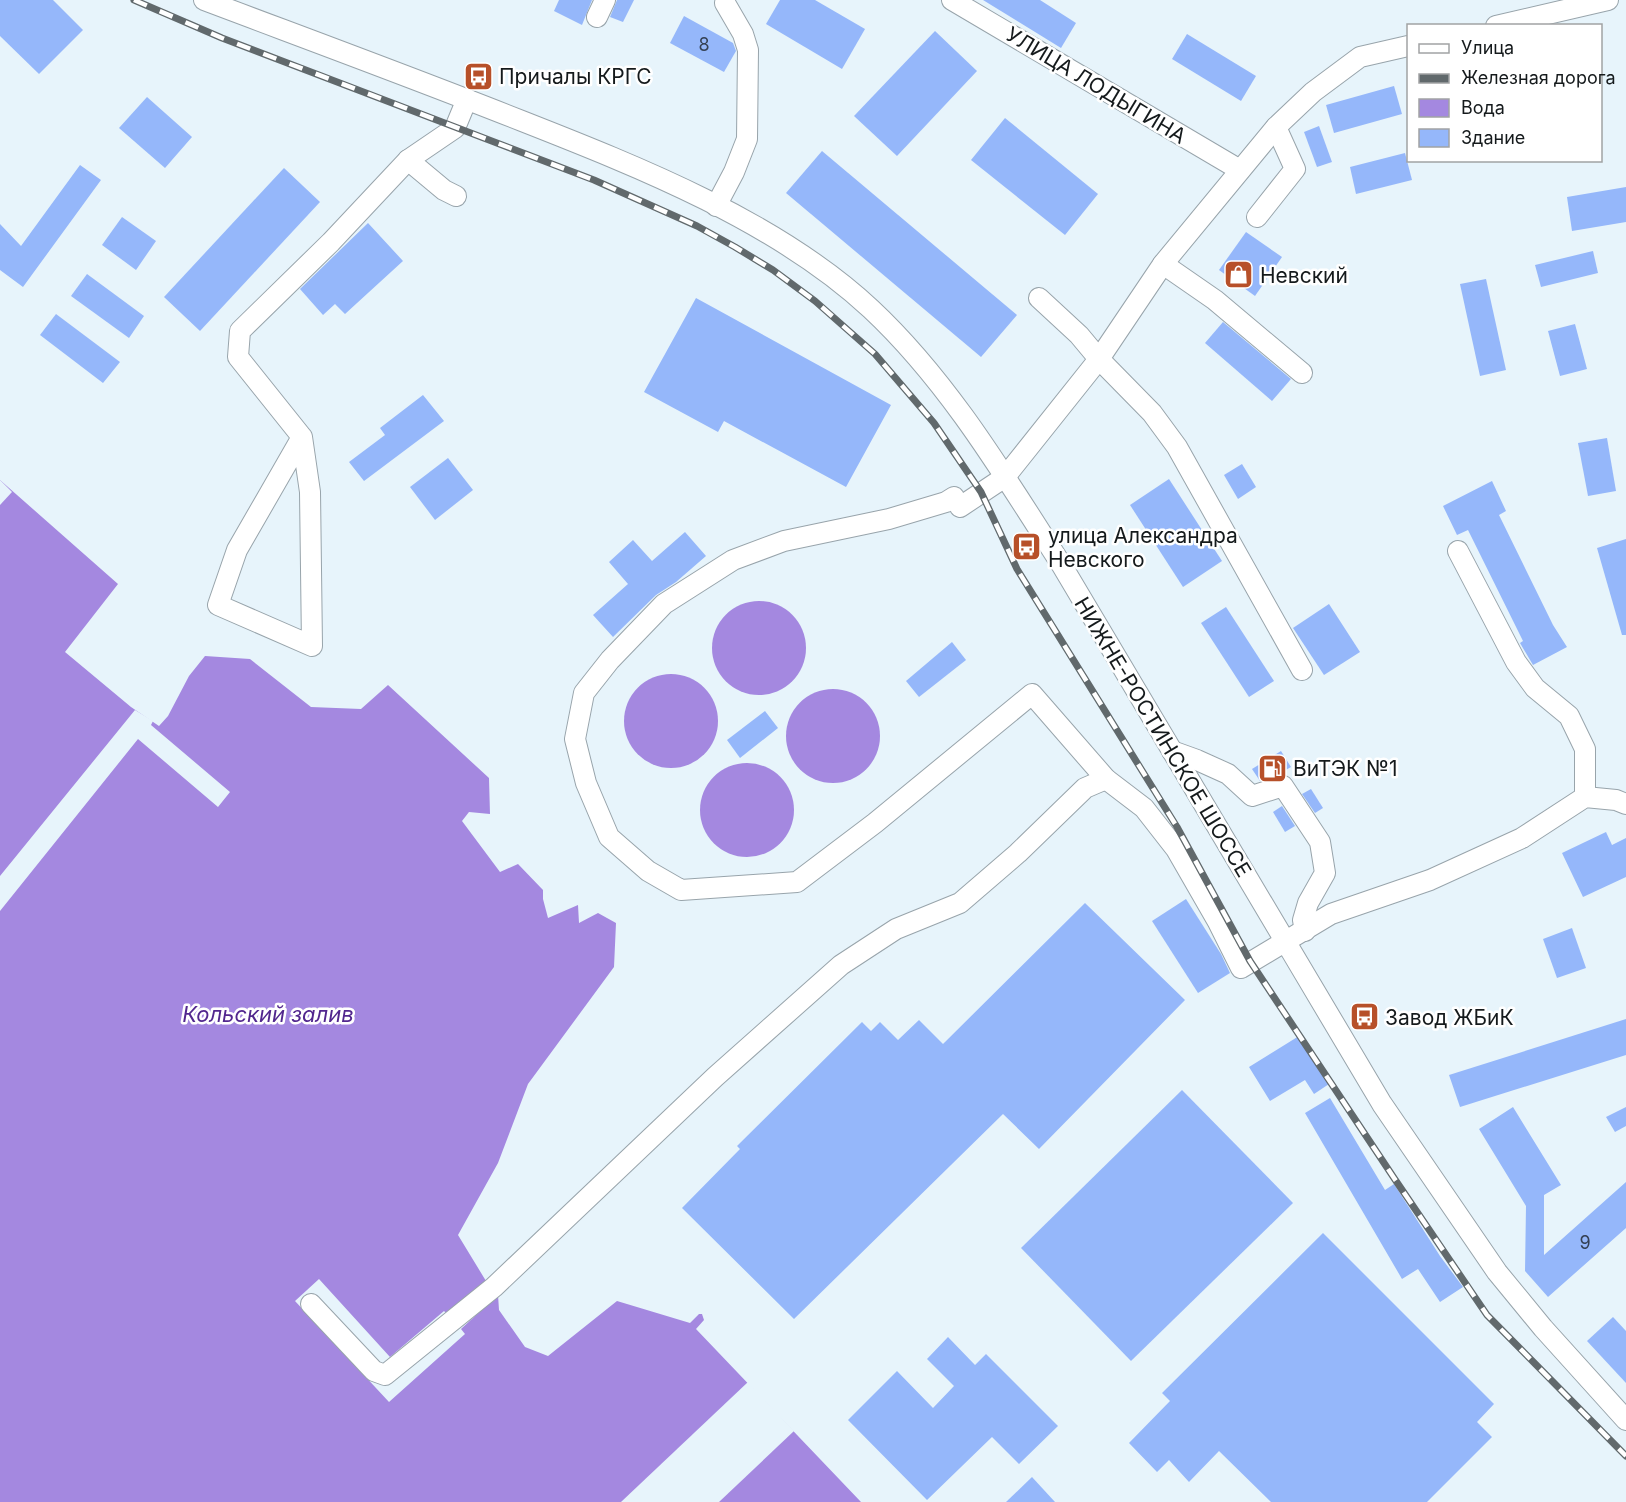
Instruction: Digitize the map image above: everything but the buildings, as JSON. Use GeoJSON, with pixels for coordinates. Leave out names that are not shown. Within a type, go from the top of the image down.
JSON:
{"type":"FeatureCollection","features":[{"type":"Feature","properties":{"kind":"street","name":"НИЖНЕ-РОСТИНСКОЕ ШОССЕ"},"geometry":{"type":"LineString","coordinates":[[204,0],[467,99],[648,171],[762,231],[823,269],[872,309],[939,385],[1005,477],[1061,564],[1382,1104],[1497,1272],[1543,1328],[1626,1420]]}},
{"type":"Feature","properties":{"kind":"street","name":"УЛИЦА ЛОДЫГИНА"},"geometry":{"type":"LineString","coordinates":[[952,0],[1240,170]]}},
{"type":"Feature","properties":{"kind":"street"},"geometry":{"type":"LineString","coordinates":[[1505,24],[1608,0]]}},
{"type":"Feature","properties":{"kind":"street"},"geometry":{"type":"LineString","coordinates":[[716,206],[734,172],[747,139],[748,50],[743,34],[725,3]]}},
{"type":"Feature","properties":{"kind":"street"},"geometry":{"type":"LineString","coordinates":[[1407,46],[1360,57],[1313,92],[1276,128],[1163,264],[1099,359],[1005,477],[957,502],[946,502],[889,519],[784,541],[733,560],[664,604],[610,660],[584,693],[575,739],[586,783],[609,837],[648,871],[681,890],[797,882],[875,823],[1032,694],[1106,779],[1144,808],[1176,849],[1218,922],[1241,968],[1331,914],[1430,880],[1522,838],[1585,797],[1616,800],[1626,804]]}},
{"type":"Feature","properties":{"kind":"street"},"geometry":{"type":"LineString","coordinates":[[302,437],[237,550],[218,604],[312,646],[310,492],[302,437],[238,357],[240,331],[332,242],[408,160],[455,128],[467,99]]}},
{"type":"Feature","properties":{"kind":"street"},"geometry":{"type":"LineString","coordinates":[[1257,217],[1295,169],[1276,128]]}},
{"type":"Feature","properties":{"kind":"street"},"geometry":{"type":"LineString","coordinates":[[408,160],[444,190],[456,196]]}},
{"type":"Feature","properties":{"kind":"street"},"geometry":{"type":"LineString","coordinates":[[1163,264],[1215,300],[1302,373]]}},
{"type":"Feature","properties":{"kind":"street"},"geometry":{"type":"LineString","coordinates":[[1039,298],[1079,335],[1152,413],[1177,447],[1302,670]]}},
{"type":"Feature","properties":{"kind":"street"},"geometry":{"type":"LineString","coordinates":[[1458,550],[1516,662],[1535,688],[1569,716],[1585,749],[1585,797]]}},
{"type":"Feature","properties":{"kind":"street"},"geometry":{"type":"LineString","coordinates":[[1172,751],[1197,759],[1228,774],[1252,796],[1283,786],[1320,842],[1325,873],[1308,903],[1303,920],[1305,931]]}},
{"type":"Feature","properties":{"kind":"street"},"geometry":{"type":"LineString","coordinates":[[311,1304],[374,1371],[385,1376],[494,1287],[715,1077],[841,965],[896,929],[960,903],[1018,853],[1085,788],[1106,779]]}},
{"type":"Feature","properties":{"kind":"water","name":"Кольский залив"},"geometry":{"type":"Polygon","coordinates":[[[0,480],[118,584],[65,652],[131,707],[159,726],[168,716],[189,676],[205,656],[250,659],[311,707],[361,709],[388,685],[489,778],[490,814],[469,812],[462,821],[500,872],[518,864],[543,890],[548,918],[578,905],[579,923],[598,913],[616,923],[614,967],[528,1084],[498,1163],[458,1235],[486,1281],[498,1295],[499,1310],[525,1347],[548,1356],[617,1301],[690,1323],[702,1314],[704,1320],[696,1329],[861,1502],[0,1502],[0,480]]]}},
{"type":"Feature","properties":{"kind":"water"},"geometry":{"type":"Polygon","coordinates":[[[759,601],[777,605],[792,615],[802,630],[806,648],[802,666],[792,681],[777,691],[759,695],[741,691],[726,681],[716,666],[712,648],[716,630],[726,615],[741,605],[759,601]]]}},
{"type":"Feature","properties":{"kind":"water"},"geometry":{"type":"Polygon","coordinates":[[[671,674],[689,678],[704,688],[714,703],[718,721],[714,739],[704,754],[689,764],[671,768],[653,764],[638,754],[628,739],[624,721],[628,703],[638,688],[653,678],[671,674]]]}},
{"type":"Feature","properties":{"kind":"water"},"geometry":{"type":"Polygon","coordinates":[[[833,689],[851,693],[866,703],[876,718],[880,736],[876,754],[866,769],[851,779],[833,783],[815,779],[800,769],[790,754],[786,736],[790,718],[800,703],[815,693],[833,689]]]}},
{"type":"Feature","properties":{"kind":"water"},"geometry":{"type":"Polygon","coordinates":[[[747,763],[765,767],[780,777],[790,792],[794,810],[790,828],[780,843],[765,853],[747,857],[729,853],[714,843],[704,828],[700,810],[704,792],[714,777],[729,767],[747,763]]]}},
{"type":"Feature","properties":{"kind":"pier"},"geometry":{"type":"Polygon","coordinates":[[[0,480],[12,492],[0,505],[0,480]]]}},
{"type":"Feature","properties":{"kind":"pier"},"geometry":{"type":"Polygon","coordinates":[[[135,710],[153,721],[151,725],[230,792],[218,807],[138,739],[0,911],[0,876],[135,710]]]}},
{"type":"Feature","properties":{"kind":"pier"},"geometry":{"type":"Polygon","coordinates":[[[319,1279],[390,1357],[444,1311],[448,1315],[486,1281],[498,1295],[461,1329],[465,1334],[389,1402],[295,1301],[319,1279]]]}},
{"type":"Feature","properties":{"kind":"pier"},"geometry":{"type":"Polygon","coordinates":[[[748,1382],[794,1431],[719,1502],[621,1502],[748,1382]]]}},
{"type":"Feature","properties":{"kind":"railway"},"geometry":{"type":"LineString","coordinates":[[134,0],[222,38],[594,180],[697,226],[773,270],[815,301],[875,354],[934,423],[981,492],[1017,569],[1177,827],[1250,961],[1487,1315],[1626,1456]]}},
{"type":"Feature","properties":{"kind":"place","name":"Причалы КРГС"},"geometry":{"type":"Point","coordinates":[478,76]}},
{"type":"Feature","properties":{"kind":"place","name":"Невский"},"geometry":{"type":"Point","coordinates":[1239,275]}},
{"type":"Feature","properties":{"kind":"place","name":"улица Александра Невского"},"geometry":{"type":"Point","coordinates":[1027,547]}},
{"type":"Feature","properties":{"kind":"place","name":"ВиТЭК №1"},"geometry":{"type":"Point","coordinates":[1272,768]}},
{"type":"Feature","properties":{"kind":"place","name":"Завод ЖБиК"},"geometry":{"type":"Point","coordinates":[1364,1017]}}]}
